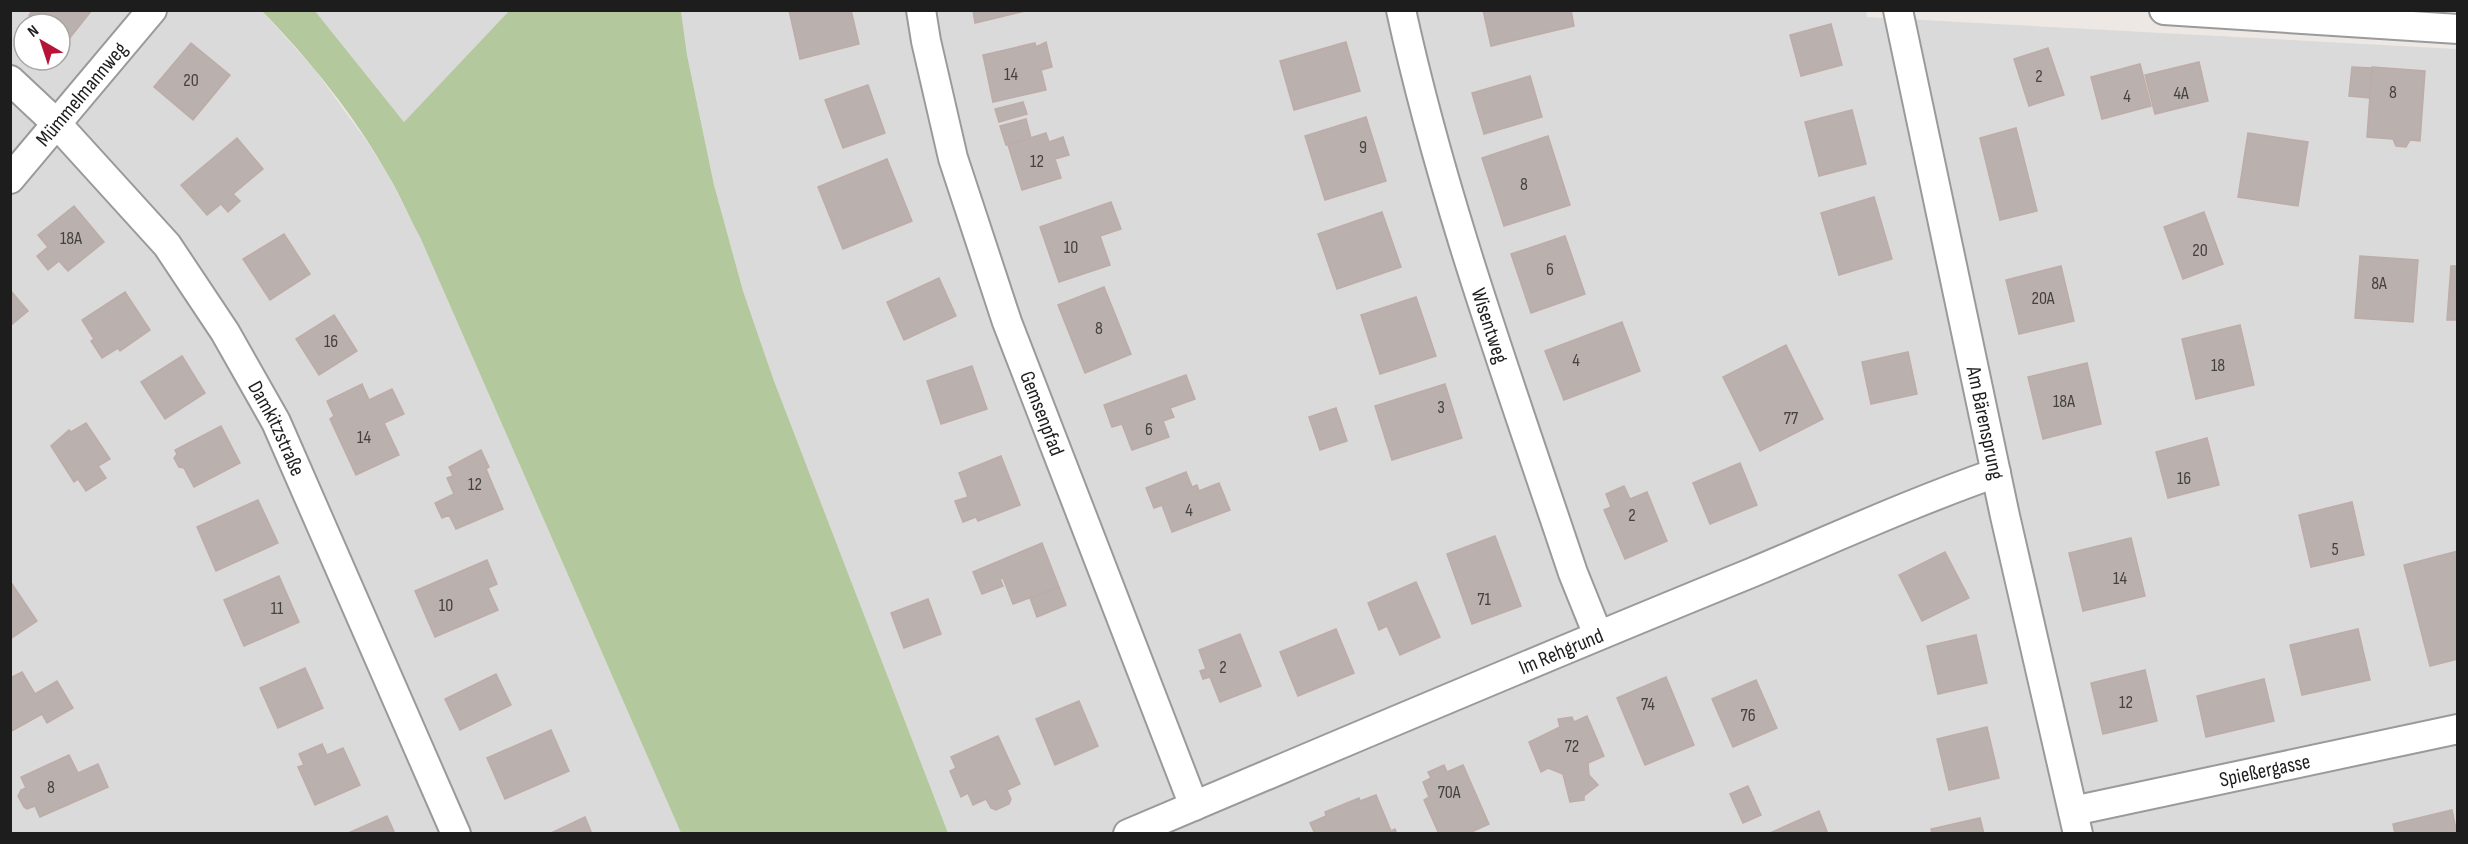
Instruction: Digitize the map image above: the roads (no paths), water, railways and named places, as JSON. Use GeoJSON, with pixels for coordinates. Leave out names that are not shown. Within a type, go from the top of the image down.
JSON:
{"type":"FeatureCollection","features":[{"type":"Feature","properties":{"kind":"street","name":"Mümmelmannweg"},"geometry":{"type":"LineString","coordinates":[[10,179],[152,10]]}},
{"type":"Feature","properties":{"kind":"street","name":"Gemsenpfad"},"geometry":{"type":"LineString","coordinates":[[921,10],[952,158],[1007,322],[1194,806]]}},
{"type":"Feature","properties":{"kind":"street","name":"Wisentweg"},"geometry":{"type":"LineString","coordinates":[[1401,10],[1414,72],[1448,195],[1570,562],[1598,635]]}},
{"type":"Feature","properties":{"kind":"street","name":"Am Bärensprung"},"geometry":{"type":"LineString","coordinates":[[1898,10],[1996,473],[2075,823]]}},
{"type":"Feature","properties":{"kind":"street"},"geometry":{"type":"LineString","coordinates":[[2164,10],[2457,29]]}},
{"type":"Feature","properties":{"kind":"street","name":"Damkitzstraße"},"geometry":{"type":"LineString","coordinates":[[10,80],[57,124],[167,245],[225,332],[274,417],[456,834]]}},
{"type":"Feature","properties":{"kind":"street","name":"Im Rehgrund"},"geometry":{"type":"LineString","coordinates":[[1128,834],[1598,635],[1943,492],[1996,473]]}},
{"type":"Feature","properties":{"kind":"street","name":"Spießergasse"},"geometry":{"type":"LineString","coordinates":[[2075,823],[2457,729]]}}]}
